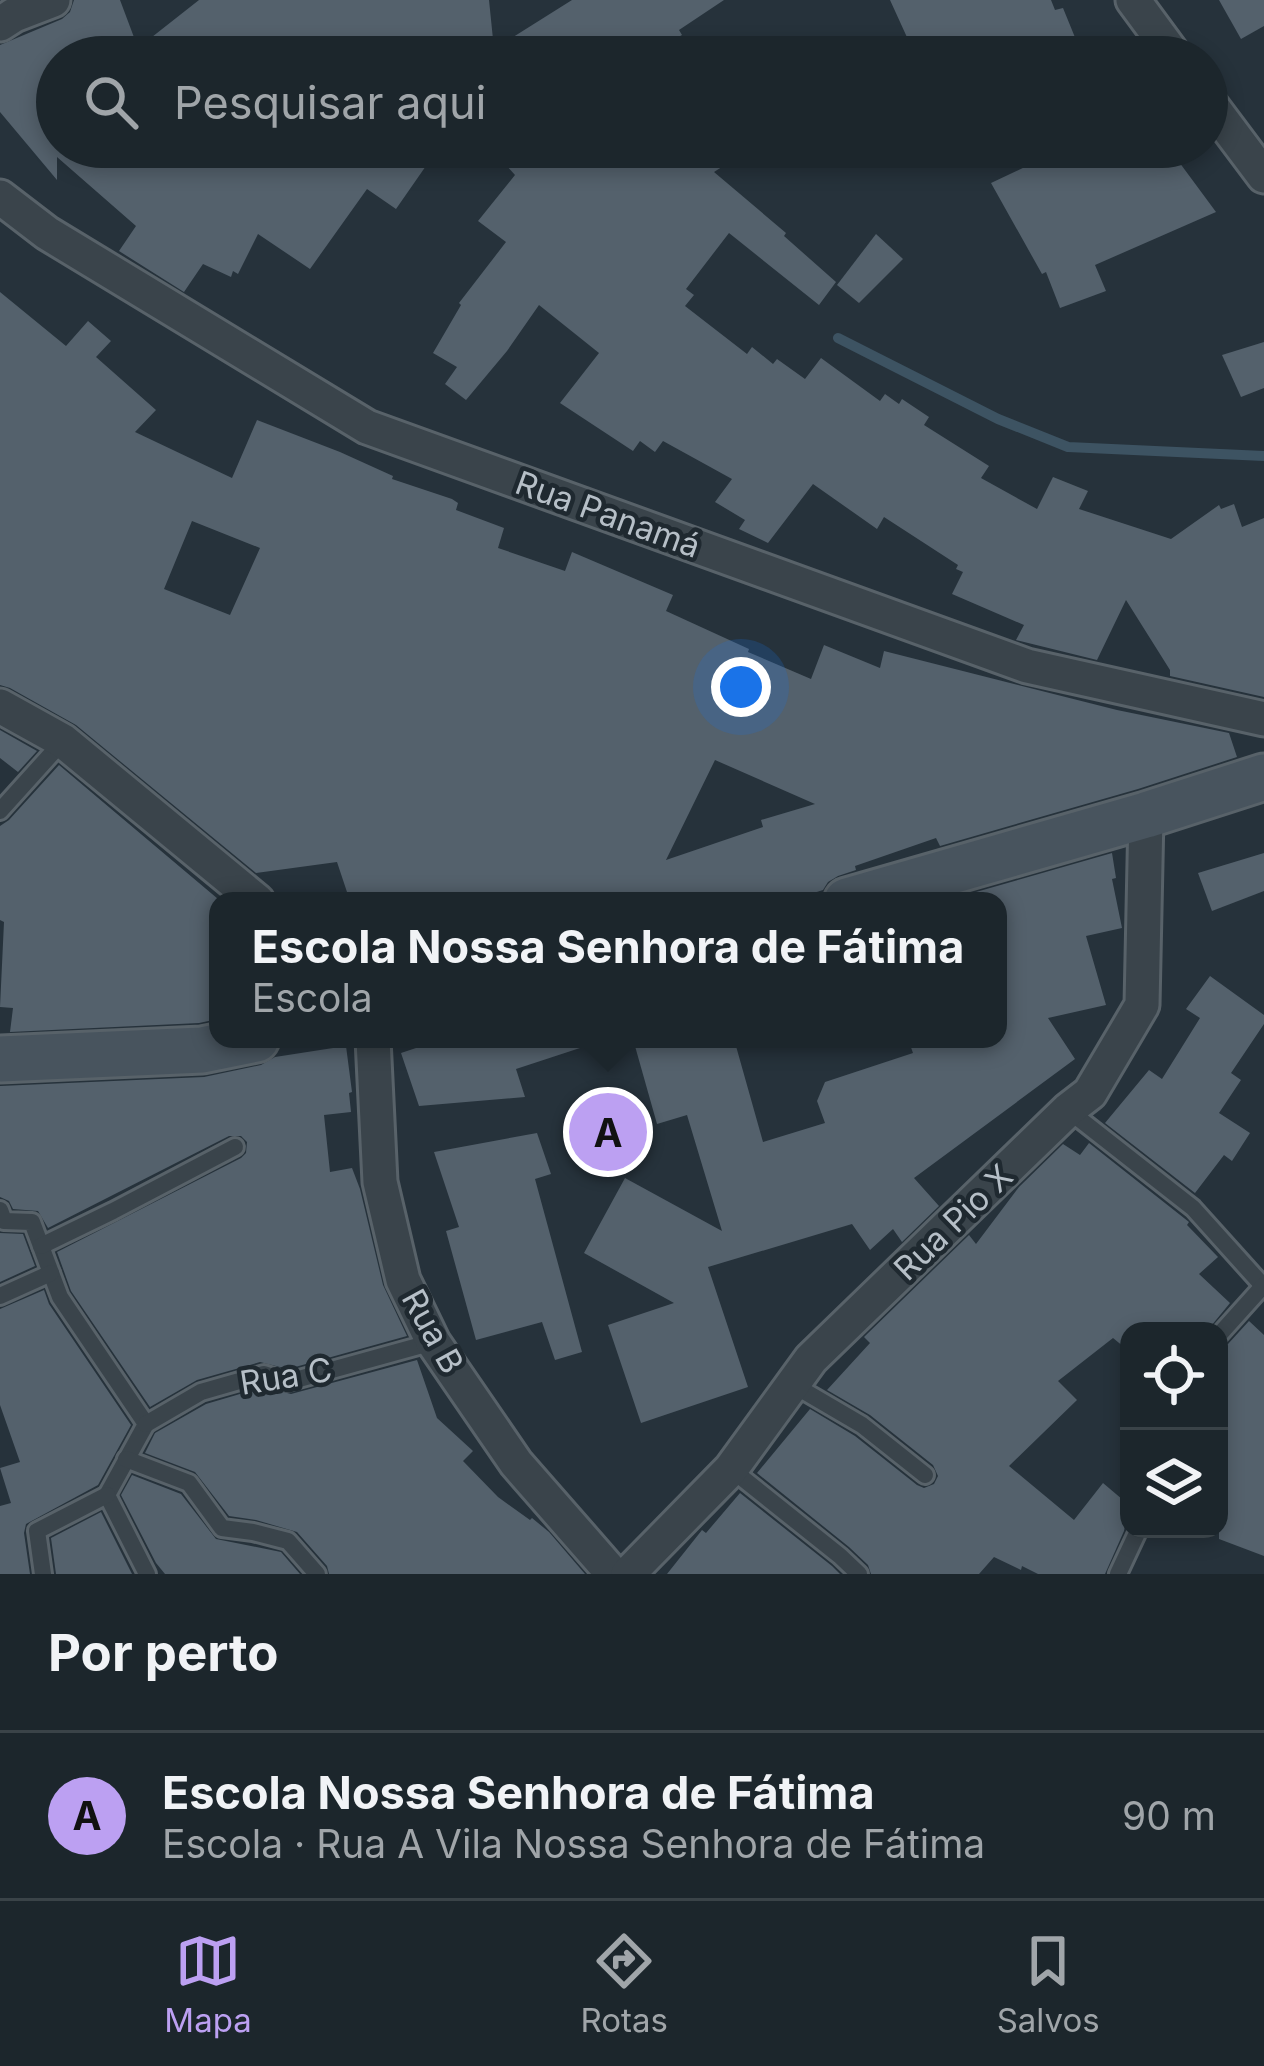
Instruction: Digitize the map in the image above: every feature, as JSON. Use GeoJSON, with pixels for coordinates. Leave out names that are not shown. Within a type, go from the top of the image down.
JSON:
{"type":"FeatureCollection","features":[{"type":"Feature","properties":{"kind":"street"},"geometry":{"type":"LineString","coordinates":[[0,24],[53,0]]}},
{"type":"Feature","properties":{"kind":"street"},"geometry":{"type":"LineString","coordinates":[[1133,0],[1160,36]]}},
{"type":"Feature","properties":{"kind":"street"},"geometry":{"type":"LineString","coordinates":[[1228,128],[1264,176]]}},
{"type":"Feature","properties":{"kind":"street","name":"Rua Panamá"},"geometry":{"type":"LineString","coordinates":[[0,197],[47,233],[368,427],[1028,666],[1264,719]]}},
{"type":"Feature","properties":{"kind":"street"},"geometry":{"type":"LineString","coordinates":[[0,706],[63,741],[246,892]]}},
{"type":"Feature","properties":{"kind":"street"},"geometry":{"type":"LineString","coordinates":[[878,892],[1264,777]]}},
{"type":"Feature","properties":{"kind":"street","name":"Rua Pio X"},"geometry":{"type":"LineString","coordinates":[[628,1574],[731,1469],[811,1359],[1090,1093],[1142,1005],[1146,815]]}},
{"type":"Feature","properties":{"kind":"street"},"geometry":{"type":"LineString","coordinates":[[0,1059],[212,1048]]}},
{"type":"Feature","properties":{"kind":"street","name":"Rua B"},"geometry":{"type":"LineString","coordinates":[[373,1048],[380,1182],[403,1280],[434,1342],[516,1463],[613,1574]]}},
{"type":"Feature","properties":{"kind":"lane"},"geometry":{"type":"LineString","coordinates":[[0,812],[63,741]]}},
{"type":"Feature","properties":{"kind":"lane"},"geometry":{"type":"LineString","coordinates":[[1068,1110],[1193,1208],[1263,1287],[1228,1325]]}},
{"type":"Feature","properties":{"kind":"lane"},"geometry":{"type":"LineString","coordinates":[[41,1246],[235,1147]]}},
{"type":"Feature","properties":{"kind":"lane"},"geometry":{"type":"LineString","coordinates":[[0,1210],[4,1221],[32,1222],[60,1297],[146,1424],[107,1495],[37,1531],[43,1574]]}},
{"type":"Feature","properties":{"kind":"lane"},"geometry":{"type":"LineString","coordinates":[[0,1296],[51,1274]]}},
{"type":"Feature","properties":{"kind":"lane","name":"Rua C"},"geometry":{"type":"LineString","coordinates":[[146,1424],[201,1392],[264,1373],[288,1382],[434,1342]]}},
{"type":"Feature","properties":{"kind":"lane"},"geometry":{"type":"LineString","coordinates":[[793,1384],[862,1425],[926,1475]]}},
{"type":"Feature","properties":{"kind":"lane"},"geometry":{"type":"LineString","coordinates":[[126,1459],[189,1484],[221,1528],[288,1541],[317,1574]]}},
{"type":"Feature","properties":{"kind":"lane"},"geometry":{"type":"LineString","coordinates":[[731,1469],[859,1574]]}},
{"type":"Feature","properties":{"kind":"lane"},"geometry":{"type":"LineString","coordinates":[[107,1495],[147,1574]]}},
{"type":"Feature","properties":{"kind":"lane"},"geometry":{"type":"LineString","coordinates":[[1118,1574],[1135,1538]]}},
{"type":"Feature","properties":{"kind":"building"},"geometry":{"type":"Polygon","coordinates":[[[74,0],[120,0],[134,36],[36,36],[36,155],[0,112],[0,45],[70,12],[74,0]]]}},
{"type":"Feature","properties":{"kind":"building"},"geometry":{"type":"Polygon","coordinates":[[[199,0],[489,0],[493,36],[153,36],[199,0]]]}},
{"type":"Feature","properties":{"kind":"building"},"geometry":{"type":"Polygon","coordinates":[[[572,0],[724,0],[679,30],[682,35],[515,36],[572,0]]]}},
{"type":"Feature","properties":{"kind":"building"},"geometry":{"type":"Polygon","coordinates":[[[890,0],[1051,0],[1055,10],[1063,8],[1074,36],[906,36],[890,0]]]}},
{"type":"Feature","properties":{"kind":"building"},"geometry":{"type":"Polygon","coordinates":[[[1219,0],[1264,0],[1264,26],[1241,39],[1219,0]]]}},
{"type":"Feature","properties":{"kind":"building"},"geometry":{"type":"Polygon","coordinates":[[[70,168],[425,168],[396,209],[367,189],[310,269],[258,234],[238,274],[233,271],[231,277],[203,264],[184,292],[119,251],[136,226],[70,168]]]}},
{"type":"Feature","properties":{"kind":"building"},"geometry":{"type":"Polygon","coordinates":[[[509,168],[720,168],[714,172],[836,282],[819,305],[729,233],[686,289],[694,295],[685,306],[747,354],[752,347],[773,364],[777,359],[805,379],[821,358],[880,401],[885,394],[899,404],[902,399],[929,417],[924,425],[989,466],[981,478],[1037,509],[1053,477],[1088,491],[1079,509],[1171,539],[1219,505],[1221,509],[1234,504],[1242,527],[1264,518],[1264,697],[1170,676],[1126,600],[1097,660],[1016,640],[1024,625],[952,594],[963,572],[956,569],[958,565],[884,517],[877,529],[813,484],[768,543],[739,529],[745,520],[715,502],[732,479],[663,441],[655,452],[640,441],[633,451],[560,403],[599,353],[539,305],[466,400],[445,384],[457,367],[433,353],[459,303],[506,242],[478,221],[515,175],[509,168]]]}},
{"type":"Feature","properties":{"kind":"building"},"geometry":{"type":"Polygon","coordinates":[[[1023,168],[1184,168],[1216,212],[1095,265],[1106,291],[1060,308],[1046,272],[1042,274],[991,183],[1023,168]]]}},
{"type":"Feature","properties":{"kind":"building"},"geometry":{"type":"Polygon","coordinates":[[[876,234],[903,259],[859,303],[837,285],[876,234]]]}},
{"type":"Feature","properties":{"kind":"building"},"geometry":{"type":"Polygon","coordinates":[[[0,292],[66,346],[88,321],[111,341],[96,357],[156,410],[135,432],[232,478],[257,420],[340,452],[392,479],[452,499],[458,503],[456,510],[504,528],[498,548],[565,571],[572,552],[673,595],[666,611],[811,679],[824,645],[880,668],[884,651],[1229,733],[1237,757],[940,846],[936,838],[855,866],[856,870],[817,892],[347,892],[337,862],[256,873],[76,725],[0,685],[0,292]],[[192,521],[164,589],[230,615],[260,548],[192,521]],[[715,760],[666,860],[763,827],[761,820],[815,804],[715,760]]]}},
{"type":"Feature","properties":{"kind":"building"},"geometry":{"type":"Polygon","coordinates":[[[1264,342],[1264,388],[1241,397],[1222,355],[1264,342]]]}},
{"type":"Feature","properties":{"kind":"building"},"geometry":{"type":"Polygon","coordinates":[[[0,730],[37,751],[18,772],[0,758],[0,730]]]}},
{"type":"Feature","properties":{"kind":"building"},"geometry":{"type":"Polygon","coordinates":[[[59,765],[210,892],[209,1021],[10,1032],[13,1008],[0,1007],[4,922],[0,920],[0,826],[59,765]]]}},
{"type":"Feature","properties":{"kind":"building"},"geometry":{"type":"Polygon","coordinates":[[[1112,853],[1122,928],[1086,936],[1106,1005],[1048,1018],[1075,1059],[914,1178],[939,1206],[902,1242],[893,1229],[870,1250],[852,1224],[708,1267],[748,1387],[641,1423],[608,1325],[674,1303],[584,1253],[625,1178],[722,1231],[687,1115],[657,1124],[636,1048],[737,1048],[763,1142],[825,1123],[817,1101],[825,1082],[913,1053],[911,1048],[1007,1048],[1007,892],[976,892],[1112,853]]]}},
{"type":"Feature","properties":{"kind":"building"},"geometry":{"type":"Polygon","coordinates":[[[1264,853],[1264,891],[1212,911],[1198,873],[1264,853]]]}},
{"type":"Feature","properties":{"kind":"building"},"geometry":{"type":"Polygon","coordinates":[[[1210,976],[1264,1015],[1264,1024],[1231,1073],[1241,1080],[1219,1113],[1250,1133],[1232,1161],[1224,1155],[1195,1193],[1105,1123],[1149,1070],[1162,1079],[1200,1018],[1186,1009],[1210,976]]]}},
{"type":"Feature","properties":{"kind":"building"},"geometry":{"type":"Polygon","coordinates":[[[346,1048],[351,1112],[324,1115],[330,1172],[352,1168],[383,1285],[407,1336],[288,1369],[260,1362],[197,1380],[150,1407],[71,1291],[57,1252],[241,1158],[247,1142],[241,1136],[229,1136],[48,1228],[38,1211],[13,1209],[0,1197],[0,1086],[204,1077],[261,1065],[275,1057],[346,1048]]]}},
{"type":"Feature","properties":{"kind":"building"},"geometry":{"type":"Polygon","coordinates":[[[416,1048],[580,1048],[516,1069],[525,1097],[419,1106],[401,1053],[416,1048]]]}},
{"type":"Feature","properties":{"kind":"building"},"geometry":{"type":"Polygon","coordinates":[[[537,1133],[551,1174],[535,1179],[582,1352],[555,1360],[542,1322],[476,1340],[446,1231],[459,1227],[434,1152],[537,1133]]]}},
{"type":"Feature","properties":{"kind":"building"},"geometry":{"type":"Polygon","coordinates":[[[1089,1143],[1189,1222],[1218,1257],[1199,1274],[1230,1303],[1214,1322],[1120,1322],[1120,1344],[1113,1338],[1058,1381],[1077,1400],[1009,1466],[1074,1520],[1103,1483],[1120,1497],[1121,1538],[1105,1574],[1038,1574],[994,1557],[979,1574],[871,1574],[849,1547],[757,1473],[810,1409],[855,1436],[917,1485],[934,1484],[938,1476],[933,1465],[870,1415],[827,1390],[870,1343],[864,1337],[969,1235],[976,1244],[1019,1187],[1063,1144],[1080,1155],[1089,1143]]]}},
{"type":"Feature","properties":{"kind":"building"},"geometry":{"type":"Polygon","coordinates":[[[0,1233],[23,1234],[35,1266],[0,1282],[0,1233]]]}},
{"type":"Feature","properties":{"kind":"building"},"geometry":{"type":"Polygon","coordinates":[[[44,1290],[131,1425],[98,1485],[26,1524],[30,1574],[0,1574],[0,1506],[11,1503],[0,1468],[20,1462],[0,1405],[0,1309],[44,1290]]]}},
{"type":"Feature","properties":{"kind":"building"},"geometry":{"type":"Polygon","coordinates":[[[1249,1321],[1264,1335],[1264,1556],[1219,1539],[1228,1538],[1228,1344],[1249,1321]]]}},
{"type":"Feature","properties":{"kind":"building"},"geometry":{"type":"Polygon","coordinates":[[[417,1360],[437,1418],[473,1451],[463,1461],[498,1497],[549,1532],[585,1574],[329,1574],[297,1532],[229,1516],[195,1472],[145,1453],[155,1433],[206,1404],[264,1387],[291,1394],[417,1360]]]}},
{"type":"Feature","properties":{"kind":"building"},"geometry":{"type":"Polygon","coordinates":[[[132,1475],[181,1494],[216,1539],[281,1552],[300,1574],[165,1574],[121,1495],[132,1475]]]}},
{"type":"Feature","properties":{"kind":"building"},"geometry":{"type":"Polygon","coordinates":[[[740,1493],[832,1566],[840,1574],[667,1574],[740,1493]]]}},
{"type":"Feature","properties":{"kind":"building"},"geometry":{"type":"Polygon","coordinates":[[[101,1512],[132,1574],[56,1574],[51,1538],[101,1512]]]}},
{"type":"Feature","properties":{"kind":"waterway"},"geometry":{"type":"LineString","coordinates":[[838,338],[998,419],[1068,447],[1264,456]]}},
{"type":"Feature","properties":{"kind":"place","name":"Escola Nossa Senhora de Fátima"},"geometry":{"type":"Point","coordinates":[608,1132]}}]}
